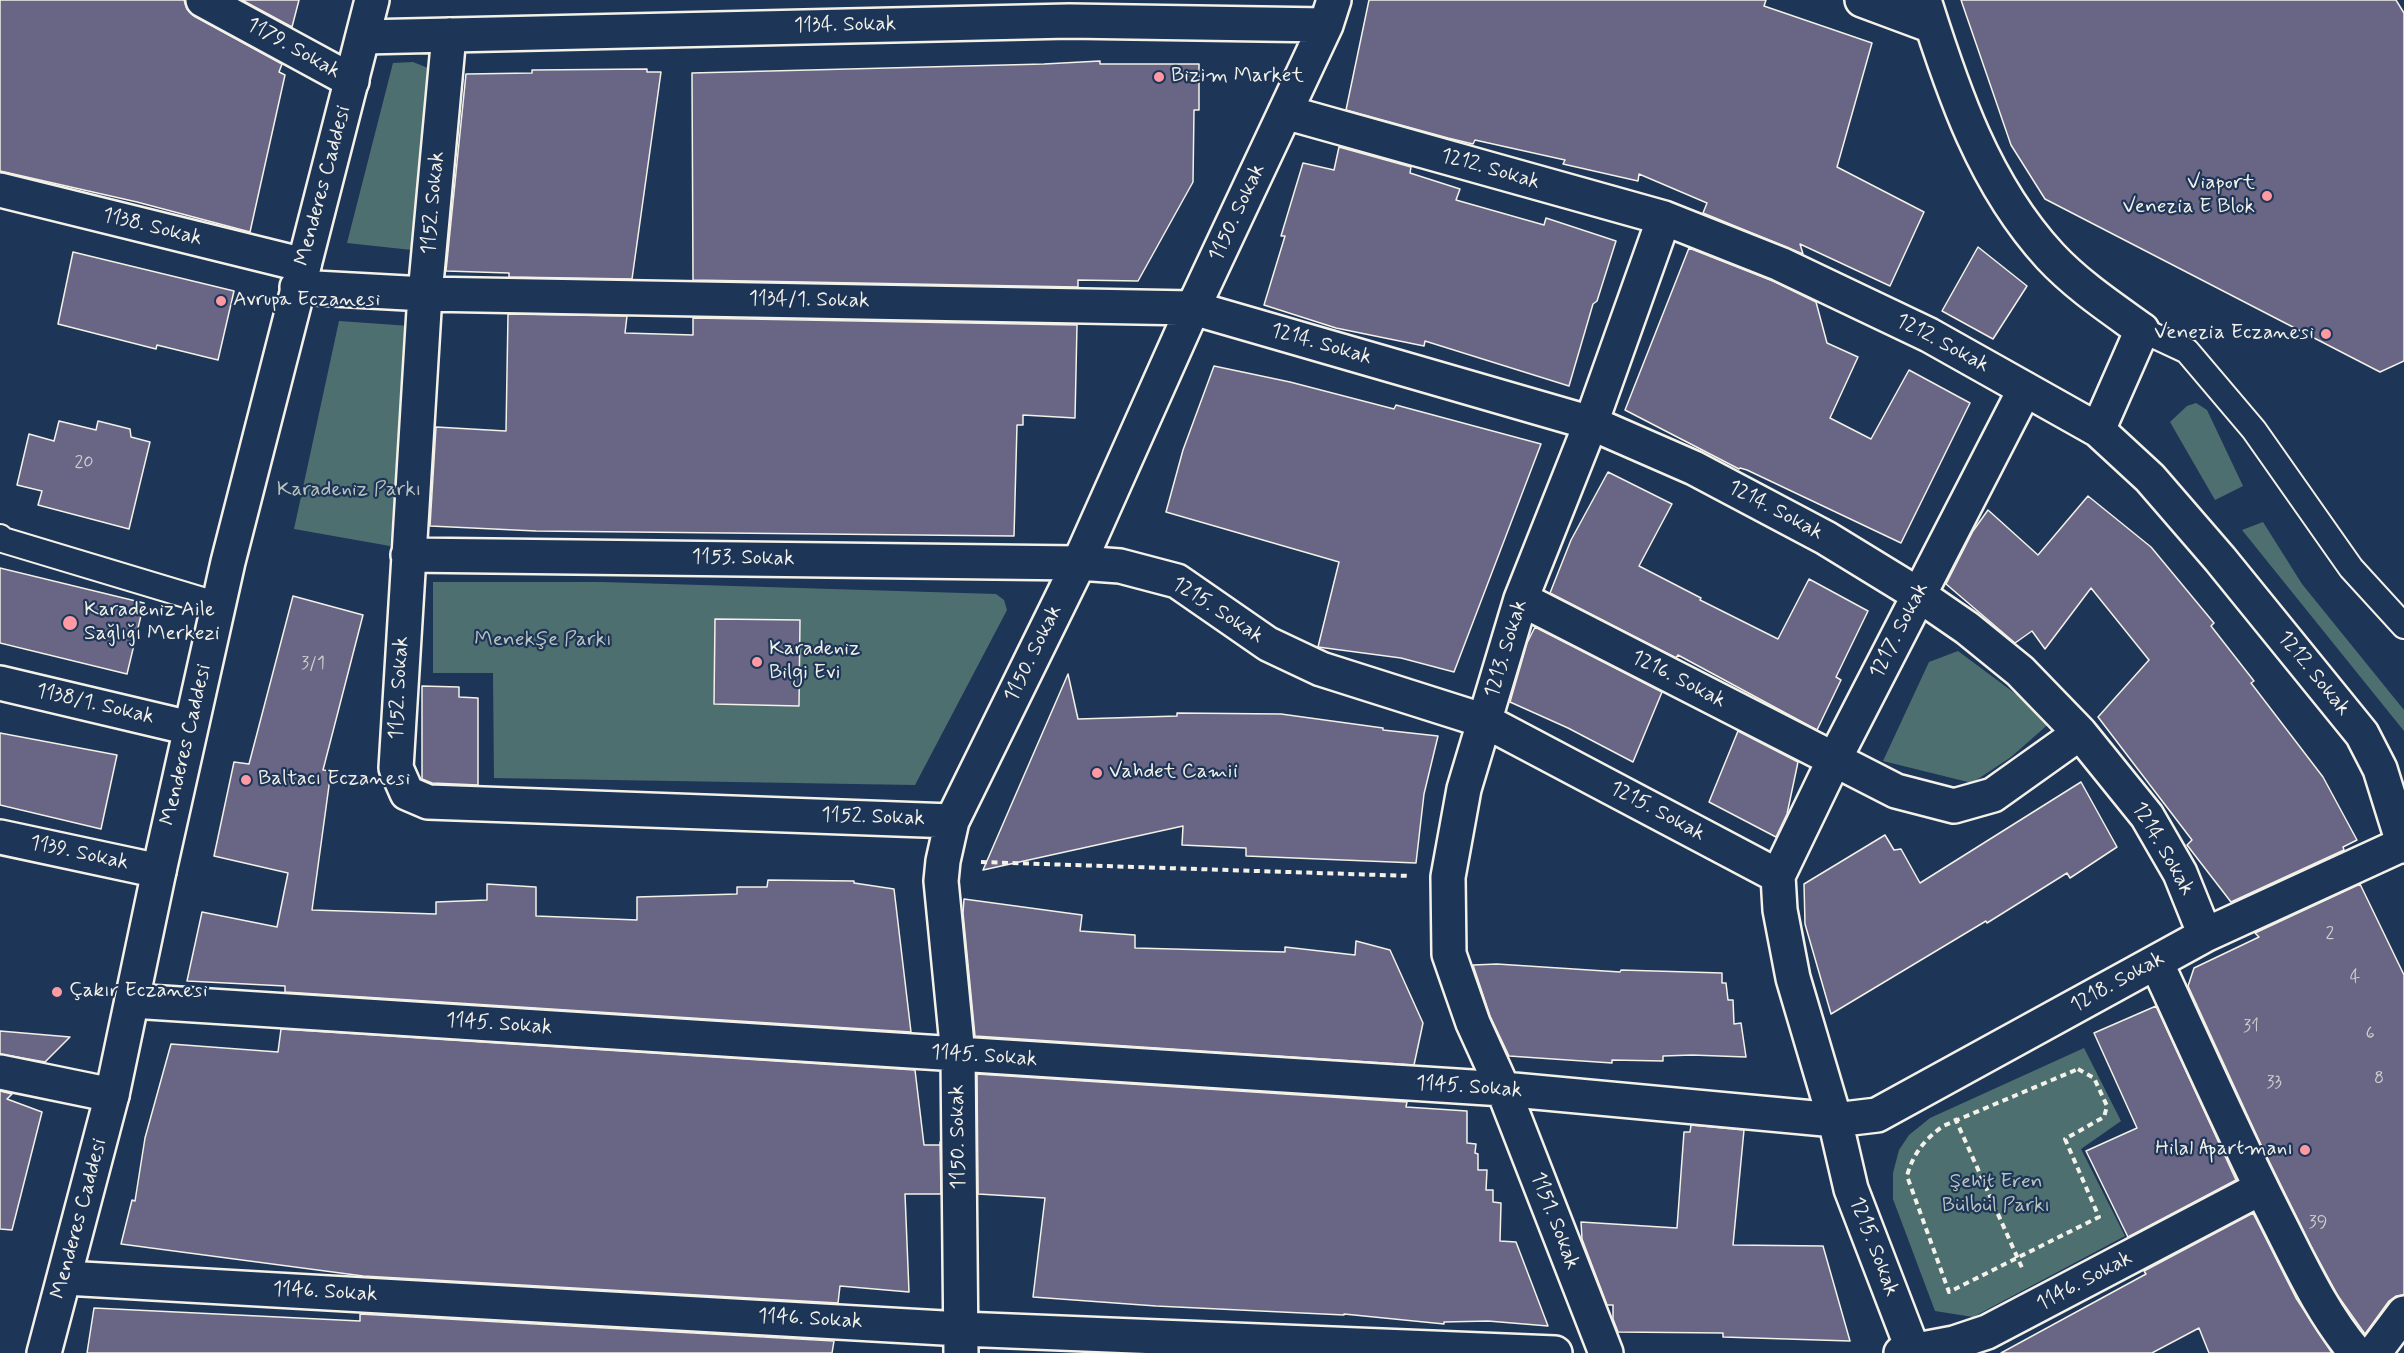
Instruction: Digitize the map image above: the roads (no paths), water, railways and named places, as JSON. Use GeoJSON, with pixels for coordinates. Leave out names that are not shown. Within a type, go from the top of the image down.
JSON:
{"type":"FeatureCollection","features":[{"type":"Feature","properties":{"kind":"street","name":"1179. Sokak"},"geometry":{"type":"LineString","coordinates":[[203,0],[352,81]]}},
{"type":"Feature","properties":{"kind":"street","name":"Menderes Caddesi"},"geometry":{"type":"LineString","coordinates":[[44,1353],[112,1095],[159,870],[219,604],[300,276],[372,0]]}},
{"type":"Feature","properties":{"kind":"street"},"geometry":{"type":"LineString","coordinates":[[1862,0],[1928,13],[1971,135],[2002,194],[2050,256],[2090,292],[2142,330],[2098,430]]}},
{"type":"Feature","properties":{"kind":"street","name":"1134. Sokak"},"geometry":{"type":"LineString","coordinates":[[363,37],[450,36],[1059,11],[1330,12]]}},
{"type":"Feature","properties":{"kind":"street","name":"1150. Sokak"},"geometry":{"type":"LineString","coordinates":[[961,1341],[958,1055],[941,881],[942,861],[952,820],[1079,563],[1193,308],[1330,12]]}},
{"type":"Feature","properties":{"kind":"street","name":"1152. Sokak"},"geometry":{"type":"LineString","coordinates":[[450,36],[425,294],[408,555],[396,768],[407,793],[428,802],[952,820]]}},
{"type":"Feature","properties":{"kind":"street","name":"1212. Sokak"},"geometry":{"type":"LineString","coordinates":[[1285,112],[1664,218],[1780,264],[1929,335],[2098,430],[2150,478],[2174,505],[2361,734],[2380,769],[2404,845]]}},
{"type":"Feature","properties":{"kind":"street","name":"1138. Sokak"},"geometry":{"type":"LineString","coordinates":[[0,190],[300,276],[425,294]]}},
{"type":"Feature","properties":{"kind":"street","name":"1213. Sokak"},"geometry":{"type":"LineString","coordinates":[[1503,1089],[1473,1023],[1449,954],[1448,878],[1464,789],[1521,599],[1591,423],[1664,218]]}},
{"type":"Feature","properties":{"kind":"street","name":"1134/1. Sokak"},"geometry":{"type":"LineString","coordinates":[[425,294],[1193,308]]}},
{"type":"Feature","properties":{"kind":"street","name":"1214. Sokak"},"geometry":{"type":"LineString","coordinates":[[1193,308],[1591,423],[1694,468],[1826,538],[1919,595],[1967,627],[2020,671],[2080,733],[2148,816],[2180,873],[2205,935]]}},
{"type":"Feature","properties":{"kind":"street","name":"1217. Sokak"},"geometry":{"type":"LineString","coordinates":[[1778,876],[1834,760],[2025,389]]}},
{"type":"Feature","properties":{"kind":"street","name":"1153. Sokak"},"geometry":{"type":"LineString","coordinates":[[408,555],[1079,563]]}},
{"type":"Feature","properties":{"kind":"street","name":"1215. Sokak"},"geometry":{"type":"LineString","coordinates":[[1079,563],[1120,566],[1177,581],[1268,644],[1321,669],[1485,722],[1778,876],[1780,910],[1793,978],[1835,1120],[1851,1189],[1910,1353]]}},
{"type":"Feature","properties":{"kind":"street","name":"1216. Sokak"},"geometry":{"type":"LineString","coordinates":[[1521,599],[1896,791],[1954,806],[1993,795],[2080,733]]}},
{"type":"Feature","properties":{"kind":"street","name":"1138/1. Sokak"},"geometry":{"type":"LineString","coordinates":[[0,683],[190,728]]}},
{"type":"Feature","properties":{"kind":"street","name":"1139. Sokak"},"geometry":{"type":"LineString","coordinates":[[0,837],[159,870]]}},
{"type":"Feature","properties":{"kind":"street","name":"1218. Sokak"},"geometry":{"type":"LineString","coordinates":[[1835,1120],[1877,1115],[2205,935],[2404,845]]}},
{"type":"Feature","properties":{"kind":"street"},"geometry":{"type":"LineString","coordinates":[[2156,962],[2261,1188],[2315,1296],[2356,1353]]}},
{"type":"Feature","properties":{"kind":"street","name":"1145. Sokak"},"geometry":{"type":"LineString","coordinates":[[132,1001],[1503,1089],[1835,1120]]}},
{"type":"Feature","properties":{"kind":"street"},"geometry":{"type":"LineString","coordinates":[[0,1072],[112,1095]]}},
{"type":"Feature","properties":{"kind":"street","name":"1151. Sokak"},"geometry":{"type":"LineString","coordinates":[[1503,1089],[1606,1353]]}},
{"type":"Feature","properties":{"kind":"street","name":"1146. Sokak"},"geometry":{"type":"LineString","coordinates":[[1910,1353],[1954,1343],[1987,1332],[2039,1307],[2261,1188]]}},
{"type":"Feature","properties":{"kind":"street","name":"1146. Sokak"},"geometry":{"type":"LineString","coordinates":[[65,1278],[961,1341],[1555,1353]]}},
{"type":"Feature","properties":{"kind":"street"},"geometry":{"type":"LineString","coordinates":[[2374,1353],[2404,1313]]}},
{"type":"Feature","properties":{"kind":"lane"},"geometry":{"type":"LineString","coordinates":[[2142,330],[2187,351],[2254,430],[2351,568],[2404,626]]}},
{"type":"Feature","properties":{"kind":"lane"},"geometry":{"type":"LineString","coordinates":[[0,537],[219,604]]}},
{"type":"Feature","properties":{"kind":"place","name":"Bizim Market"},"geometry":{"type":"Point","coordinates":[1159,77]}},
{"type":"Feature","properties":{"kind":"place","name":"Viaport Venezia E Blok"},"geometry":{"type":"Point","coordinates":[2267,196]}},
{"type":"Feature","properties":{"kind":"place","name":"Avrupa Eczanesi"},"geometry":{"type":"Point","coordinates":[221,301]}},
{"type":"Feature","properties":{"kind":"place","name":"Venezia Eczanesi"},"geometry":{"type":"Point","coordinates":[2326,334]}},
{"type":"Feature","properties":{"kind":"place","name":"Karadeniz Aile Sağlığı Merkezi"},"geometry":{"type":"Point","coordinates":[70,623]}},
{"type":"Feature","properties":{"kind":"place","name":"Karadeniz Bilgi Evi"},"geometry":{"type":"Point","coordinates":[757,662]}},
{"type":"Feature","properties":{"kind":"place","name":"Vahdet Camii"},"geometry":{"type":"Point","coordinates":[1097,773]}},
{"type":"Feature","properties":{"kind":"place","name":"Baltacı Eczanesi"},"geometry":{"type":"Point","coordinates":[246,780]}},
{"type":"Feature","properties":{"kind":"place","name":"Çakır Eczanesi"},"geometry":{"type":"Point","coordinates":[57,992]}},
{"type":"Feature","properties":{"kind":"place","name":"Hilal Apartmanı"},"geometry":{"type":"Point","coordinates":[2305,1150]}},
{"type":"Feature","properties":{"kind":"park label","name":"Karadeniz Parkı"},"geometry":{"type":"Point","coordinates":[349,491]}},
{"type":"Feature","properties":{"kind":"park label","name":"Menekşe Parkı"},"geometry":{"type":"Point","coordinates":[543,641]}},
{"type":"Feature","properties":{"kind":"park label","name":"Şehit Eren Bülbül Parkı"},"geometry":{"type":"Point","coordinates":[1996,1195]}}]}
